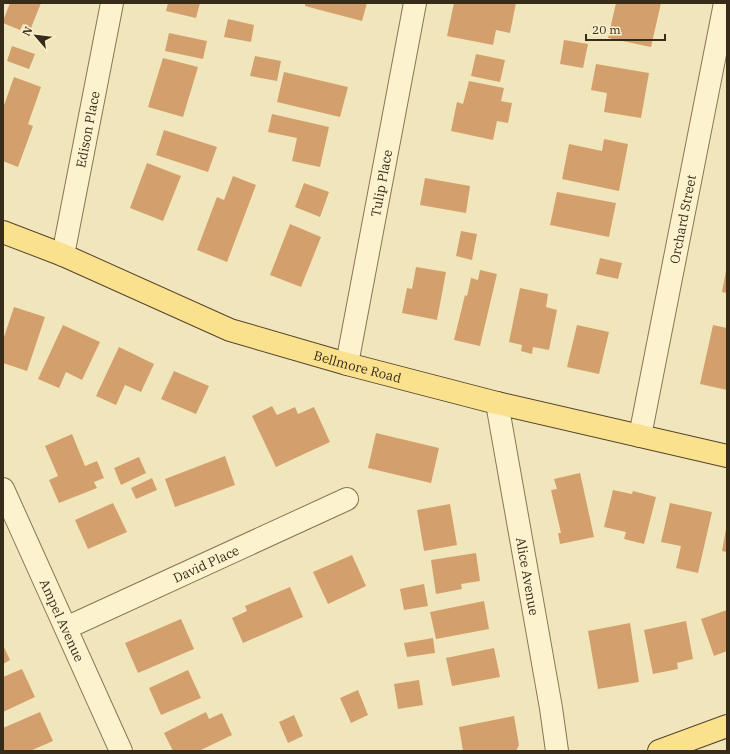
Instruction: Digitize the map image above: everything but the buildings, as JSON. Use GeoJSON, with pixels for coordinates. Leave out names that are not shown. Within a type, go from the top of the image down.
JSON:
{"type":"FeatureCollection","features":[{"type":"Feature","properties":{"kind":"main road","name":"Bellmore Road"},"geometry":{"type":"LineString","coordinates":[[3,232],[63,255],[230,330],[347,364],[497,403],[727,456]]}},
{"type":"Feature","properties":{"kind":"main road"},"geometry":{"type":"LineString","coordinates":[[660,751],[727,726]]}},
{"type":"Feature","properties":{"kind":"street","name":"Edison Place"},"geometry":{"type":"LineString","coordinates":[[63,255],[112,3]]}},
{"type":"Feature","properties":{"kind":"street","name":"Tulip Place"},"geometry":{"type":"LineString","coordinates":[[347,364],[415,3]]}},
{"type":"Feature","properties":{"kind":"street","name":"Orchard Street"},"geometry":{"type":"LineString","coordinates":[[640,436],[725,3]]}},
{"type":"Feature","properties":{"kind":"street","name":"Alice Avenue"},"geometry":{"type":"LineString","coordinates":[[497,403],[551,708],[557,751]]}},
{"type":"Feature","properties":{"kind":"street","name":"Ampel Avenue"},"geometry":{"type":"LineString","coordinates":[[3,489],[121,751]]}},
{"type":"Feature","properties":{"kind":"street","name":"David Place"},"geometry":{"type":"LineString","coordinates":[[66,628],[347,499]]}}]}
